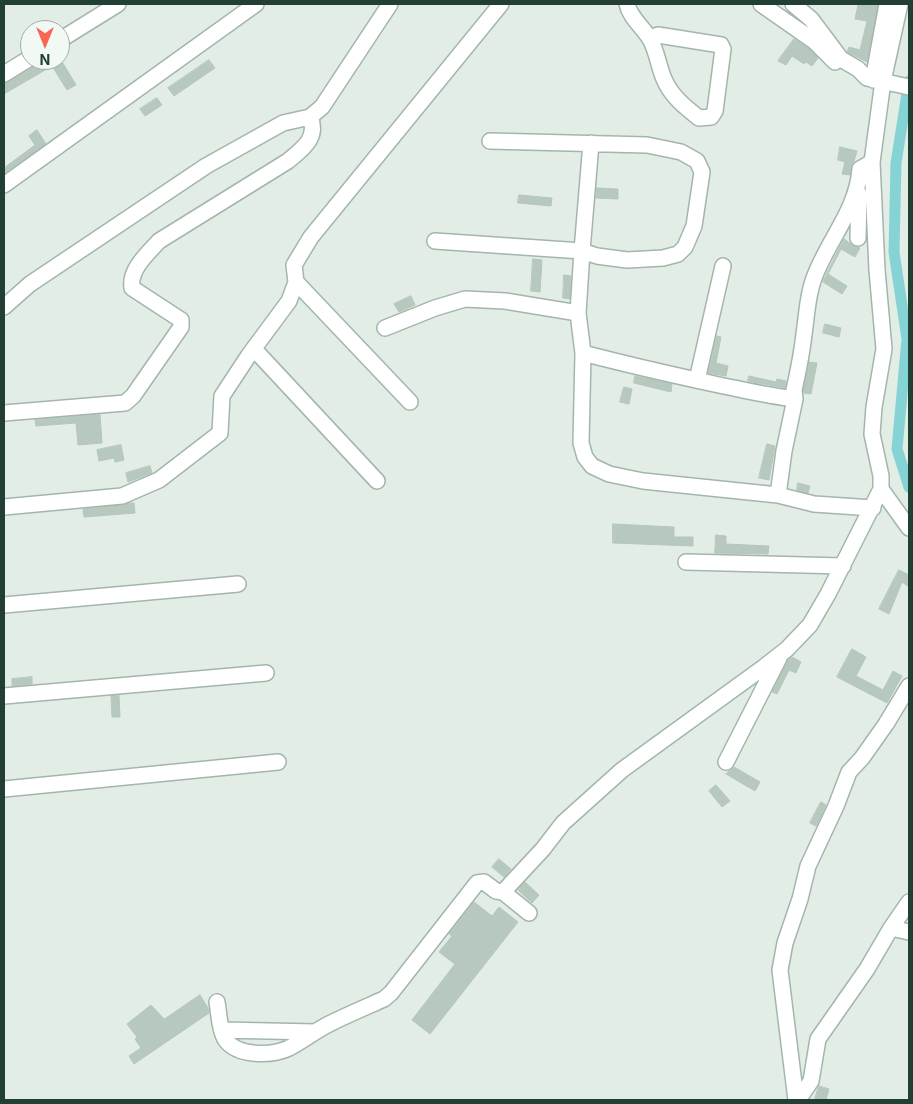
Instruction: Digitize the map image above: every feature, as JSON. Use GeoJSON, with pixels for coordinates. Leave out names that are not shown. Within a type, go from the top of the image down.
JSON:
{"type":"FeatureCollection","features":[{"type":"Feature","properties":{"kind":"street"},"geometry":{"type":"LineString","coordinates":[[70,34],[118,4]]}},
{"type":"Feature","properties":{"kind":"street"},"geometry":{"type":"LineString","coordinates":[[4,184],[256,4]]}},
{"type":"Feature","properties":{"kind":"street"},"geometry":{"type":"LineString","coordinates":[[4,306],[30,284],[206,166],[283,123],[310,117],[322,107],[390,4]]}},
{"type":"Feature","properties":{"kind":"street"},"geometry":{"type":"LineString","coordinates":[[4,507],[122,496],[159,480],[220,433],[222,396],[254,348],[289,301],[296,282],[294,265],[311,237],[501,4]]}},
{"type":"Feature","properties":{"kind":"street"},"geometry":{"type":"LineString","coordinates":[[627,4],[635,21],[650,38],[664,79],[671,92],[681,104],[700,118],[711,116],[715,111],[723,49],[721,45],[658,35],[650,38]]}},
{"type":"Feature","properties":{"kind":"street"},"geometry":{"type":"LineString","coordinates":[[761,4],[814,41],[834,62],[855,75],[909,87]]}},
{"type":"Feature","properties":{"kind":"street"},"geometry":{"type":"LineString","coordinates":[[793,4],[811,20],[841,59],[874,80]]}},
{"type":"Feature","properties":{"kind":"street"},"geometry":{"type":"LineString","coordinates":[[503,892],[543,849],[563,823],[622,770],[780,655],[810,625],[873,508],[881,489],[881,476],[872,434],[874,407],[884,349],[872,162],[874,80],[887,4]]}},
{"type":"Feature","properties":{"kind":"street"},"geometry":{"type":"LineString","coordinates":[[874,80],[900,4]]}},
{"type":"Feature","properties":{"kind":"street"},"geometry":{"type":"LineString","coordinates":[[4,74],[20,64]]}},
{"type":"Feature","properties":{"kind":"street"},"geometry":{"type":"LineString","coordinates":[[4,413],[125,403],[134,396],[180,327],[180,320],[132,288],[131,280],[139,264],[159,241],[288,161],[304,147],[312,135],[313,125],[310,117]]}},
{"type":"Feature","properties":{"kind":"street"},"geometry":{"type":"LineString","coordinates":[[435,241],[582,251],[597,256],[626,260],[663,258],[678,254],[685,247],[694,226],[702,172],[697,161],[681,152],[647,145],[490,141]]}},
{"type":"Feature","properties":{"kind":"street"},"geometry":{"type":"LineString","coordinates":[[591,143],[578,313],[584,352],[581,443],[585,458],[592,466],[609,474],[644,481],[778,495],[814,504],[873,508]]}},
{"type":"Feature","properties":{"kind":"street"},"geometry":{"type":"LineString","coordinates":[[858,238],[860,169],[872,162]]}},
{"type":"Feature","properties":{"kind":"street"},"geometry":{"type":"LineString","coordinates":[[778,495],[784,451],[795,399],[794,390],[804,336],[808,297],[814,277],[851,206],[859,185]]}},
{"type":"Feature","properties":{"kind":"street"},"geometry":{"type":"LineString","coordinates":[[697,380],[723,266]]}},
{"type":"Feature","properties":{"kind":"street"},"geometry":{"type":"LineString","coordinates":[[296,282],[410,402]]}},
{"type":"Feature","properties":{"kind":"street"},"geometry":{"type":"LineString","coordinates":[[385,328],[435,308],[465,299],[505,301],[578,313]]}},
{"type":"Feature","properties":{"kind":"street"},"geometry":{"type":"LineString","coordinates":[[254,348],[377,481]]}},
{"type":"Feature","properties":{"kind":"street"},"geometry":{"type":"LineString","coordinates":[[584,352],[629,365],[795,399]]}},
{"type":"Feature","properties":{"kind":"street"},"geometry":{"type":"LineString","coordinates":[[881,489],[909,528]]}},
{"type":"Feature","properties":{"kind":"street"},"geometry":{"type":"LineString","coordinates":[[686,562],[843,566]]}},
{"type":"Feature","properties":{"kind":"street"},"geometry":{"type":"LineString","coordinates":[[4,604],[238,584]]}},
{"type":"Feature","properties":{"kind":"street"},"geometry":{"type":"LineString","coordinates":[[726,762],[780,655]]}},
{"type":"Feature","properties":{"kind":"street"},"geometry":{"type":"LineString","coordinates":[[4,696],[266,672]]}},
{"type":"Feature","properties":{"kind":"street"},"geometry":{"type":"LineString","coordinates":[[797,1100],[780,970],[785,943],[800,899],[808,866],[836,806],[849,772],[862,758],[886,724],[909,686]]}},
{"type":"Feature","properties":{"kind":"street"},"geometry":{"type":"LineString","coordinates":[[4,789],[278,762]]}},
{"type":"Feature","properties":{"kind":"street"},"geometry":{"type":"LineString","coordinates":[[217,1002],[225,1039],[235,1048],[251,1053],[288,1049],[328,1024],[384,999],[391,993],[477,883],[484,882],[496,891],[503,892],[529,913]]}},
{"type":"Feature","properties":{"kind":"street"},"geometry":{"type":"LineString","coordinates":[[797,1100],[811,1081],[818,1039],[867,969],[909,902]]}},
{"type":"Feature","properties":{"kind":"street"},"geometry":{"type":"LineString","coordinates":[[891,928],[909,932]]}},
{"type":"Feature","properties":{"kind":"street"},"geometry":{"type":"LineString","coordinates":[[222,1030],[315,1032]]}},
{"type":"Feature","properties":{"kind":"building"},"geometry":{"type":"Polygon","coordinates":[[[863,4],[878,4],[867,62],[847,52],[849,47],[860,50],[867,21],[855,19],[858,5],[862,6],[863,4]]]}},
{"type":"Feature","properties":{"kind":"building"},"geometry":{"type":"Polygon","coordinates":[[[794,39],[808,48],[818,58],[812,66],[806,62],[804,64],[792,56],[786,65],[778,61],[794,39]]]}},
{"type":"Feature","properties":{"kind":"building"},"geometry":{"type":"Polygon","coordinates":[[[209,60],[215,68],[174,96],[168,88],[209,60]]]}},
{"type":"Feature","properties":{"kind":"building"},"geometry":{"type":"Polygon","coordinates":[[[28,70],[45,70],[4,94],[4,83],[28,70]]]}},
{"type":"Feature","properties":{"kind":"building"},"geometry":{"type":"Polygon","coordinates":[[[54,70],[67,70],[76,85],[67,90],[54,70]]]}},
{"type":"Feature","properties":{"kind":"building"},"geometry":{"type":"Polygon","coordinates":[[[157,98],[162,105],[145,116],[140,109],[157,98]]]}},
{"type":"Feature","properties":{"kind":"building"},"geometry":{"type":"Polygon","coordinates":[[[37,130],[46,144],[4,173],[4,168],[35,145],[29,136],[37,130]]]}},
{"type":"Feature","properties":{"kind":"building"},"geometry":{"type":"Polygon","coordinates":[[[840,147],[857,151],[850,175],[842,174],[845,162],[838,160],[840,147]]]}},
{"type":"Feature","properties":{"kind":"building"},"geometry":{"type":"Polygon","coordinates":[[[597,188],[618,189],[618,199],[596,198],[597,188]]]}},
{"type":"Feature","properties":{"kind":"building"},"geometry":{"type":"Polygon","coordinates":[[[519,195],[552,198],[551,206],[518,203],[519,195]]]}},
{"type":"Feature","properties":{"kind":"building"},"geometry":{"type":"Polygon","coordinates":[[[844,239],[860,248],[855,257],[841,249],[828,274],[847,286],[842,294],[823,282],[844,239]]]}},
{"type":"Feature","properties":{"kind":"building"},"geometry":{"type":"Polygon","coordinates":[[[533,259],[542,260],[540,292],[531,291],[533,259]]]}},
{"type":"Feature","properties":{"kind":"building"},"geometry":{"type":"Polygon","coordinates":[[[564,275],[571,276],[570,299],[563,298],[564,275]]]}},
{"type":"Feature","properties":{"kind":"building"},"geometry":{"type":"Polygon","coordinates":[[[411,296],[415,305],[399,312],[394,304],[411,296]]]}},
{"type":"Feature","properties":{"kind":"building"},"geometry":{"type":"Polygon","coordinates":[[[825,324],[841,328],[839,337],[823,333],[825,324]]]}},
{"type":"Feature","properties":{"kind":"building"},"geometry":{"type":"Polygon","coordinates":[[[717,336],[721,337],[716,363],[728,366],[726,376],[708,373],[717,336]]]}},
{"type":"Feature","properties":{"kind":"building"},"geometry":{"type":"Polygon","coordinates":[[[809,362],[817,363],[811,394],[804,393],[803,390],[809,362]]]}},
{"type":"Feature","properties":{"kind":"building"},"geometry":{"type":"Polygon","coordinates":[[[635,376],[672,384],[671,392],[634,383],[635,376]]]}},
{"type":"Feature","properties":{"kind":"building"},"geometry":{"type":"Polygon","coordinates":[[[749,376],[776,382],[777,379],[786,381],[785,388],[748,381],[749,376]]]}},
{"type":"Feature","properties":{"kind":"building"},"geometry":{"type":"Polygon","coordinates":[[[624,387],[632,389],[629,404],[620,402],[624,387]]]}},
{"type":"Feature","properties":{"kind":"building"},"geometry":{"type":"Polygon","coordinates":[[[100,414],[102,443],[78,445],[76,423],[36,426],[35,420],[100,414]]]}},
{"type":"Feature","properties":{"kind":"building"},"geometry":{"type":"Polygon","coordinates":[[[767,444],[775,446],[769,480],[759,478],[767,444]]]}},
{"type":"Feature","properties":{"kind":"building"},"geometry":{"type":"Polygon","coordinates":[[[121,445],[124,460],[115,462],[114,458],[99,461],[97,450],[121,445]]]}},
{"type":"Feature","properties":{"kind":"building"},"geometry":{"type":"Polygon","coordinates":[[[150,466],[152,473],[128,482],[126,473],[150,466]]]}},
{"type":"Feature","properties":{"kind":"building"},"geometry":{"type":"Polygon","coordinates":[[[798,483],[810,486],[808,493],[797,490],[798,483]]]}},
{"type":"Feature","properties":{"kind":"building"},"geometry":{"type":"Polygon","coordinates":[[[134,503],[135,513],[84,517],[83,509],[134,503]]]}},
{"type":"Feature","properties":{"kind":"building"},"geometry":{"type":"Polygon","coordinates":[[[613,524],[674,527],[674,537],[693,537],[693,546],[613,543],[613,524]]]}},
{"type":"Feature","properties":{"kind":"building"},"geometry":{"type":"Polygon","coordinates":[[[716,535],[726,536],[726,544],[769,546],[768,554],[715,553],[716,535]]]}},
{"type":"Feature","properties":{"kind":"building"},"geometry":{"type":"Polygon","coordinates":[[[899,570],[909,575],[909,587],[902,582],[889,614],[879,609],[899,570]]]}},
{"type":"Feature","properties":{"kind":"building"},"geometry":{"type":"Polygon","coordinates":[[[852,649],[866,657],[856,676],[883,690],[893,671],[902,676],[887,703],[837,677],[852,649]]]}},
{"type":"Feature","properties":{"kind":"building"},"geometry":{"type":"Polygon","coordinates":[[[792,657],[801,662],[796,673],[789,670],[777,694],[772,692],[788,660],[792,657]]]}},
{"type":"Feature","properties":{"kind":"building"},"geometry":{"type":"Polygon","coordinates":[[[32,677],[32,684],[12,686],[12,679],[32,677]]]}},
{"type":"Feature","properties":{"kind":"building"},"geometry":{"type":"Polygon","coordinates":[[[119,695],[120,717],[112,717],[111,696],[119,695]]]}},
{"type":"Feature","properties":{"kind":"building"},"geometry":{"type":"Polygon","coordinates":[[[734,767],[760,782],[755,791],[726,774],[734,767]]]}},
{"type":"Feature","properties":{"kind":"building"},"geometry":{"type":"Polygon","coordinates":[[[716,785],[730,801],[722,807],[709,791],[716,785]]]}},
{"type":"Feature","properties":{"kind":"building"},"geometry":{"type":"Polygon","coordinates":[[[821,802],[826,805],[816,826],[810,823],[821,802]]]}},
{"type":"Feature","properties":{"kind":"building"},"geometry":{"type":"Polygon","coordinates":[[[499,859],[511,869],[504,877],[492,867],[499,859]]]}},
{"type":"Feature","properties":{"kind":"building"},"geometry":{"type":"Polygon","coordinates":[[[525,882],[539,895],[532,903],[518,890],[525,882]]]}},
{"type":"Feature","properties":{"kind":"building"},"geometry":{"type":"Polygon","coordinates":[[[474,902],[492,916],[499,907],[518,922],[430,1034],[412,1020],[455,964],[439,952],[452,936],[449,934],[474,902]]]}},
{"type":"Feature","properties":{"kind":"building"},"geometry":{"type":"Polygon","coordinates":[[[200,995],[209,1013],[134,1064],[129,1056],[141,1048],[135,1039],[137,1037],[127,1024],[151,1005],[164,1019],[200,995]]]}},
{"type":"Feature","properties":{"kind":"building"},"geometry":{"type":"Polygon","coordinates":[[[819,1086],[829,1089],[826,1100],[815,1099],[819,1086]]]}},
{"type":"Feature","properties":{"kind":"waterway"},"geometry":{"type":"LineString","coordinates":[[909,81],[896,163],[894,252],[907,339],[897,449],[909,487]]}}]}
